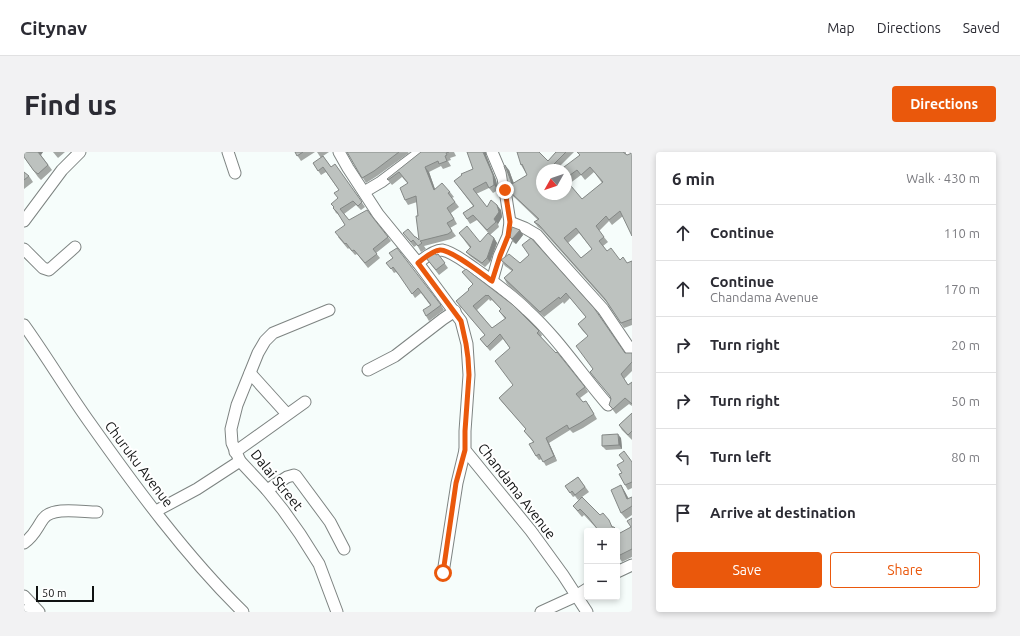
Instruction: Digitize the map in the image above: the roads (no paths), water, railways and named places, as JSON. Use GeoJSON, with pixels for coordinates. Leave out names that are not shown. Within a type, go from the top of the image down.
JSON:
{"type":"FeatureCollection","features":[{"type":"Feature","properties":{"kind":"street"},"geometry":{"type":"LineString","coordinates":[[24,221],[62,170],[80,152]]}},
{"type":"Feature","properties":{"kind":"street"},"geometry":{"type":"LineString","coordinates":[[228,152],[235,173]]}},
{"type":"Feature","properties":{"kind":"street","name":"Chandama Avenue"},"geometry":{"type":"LineString","coordinates":[[339,152],[391,231],[455,311],[464,328],[469,375],[465,450],[563,575],[587,612]]}},
{"type":"Feature","properties":{"kind":"street"},"geometry":{"type":"LineString","coordinates":[[364,192],[381,182],[421,152]]}},
{"type":"Feature","properties":{"kind":"street"},"geometry":{"type":"LineString","coordinates":[[492,152],[503,178],[510,222],[508,236],[492,281]]}},
{"type":"Feature","properties":{"kind":"street"},"geometry":{"type":"LineString","coordinates":[[510,222],[537,235],[603,309],[632,352]]}},
{"type":"Feature","properties":{"kind":"street"},"geometry":{"type":"LineString","coordinates":[[24,249],[43,268],[49,270],[75,247]]}},
{"type":"Feature","properties":{"kind":"street"},"geometry":{"type":"LineString","coordinates":[[418,263],[433,253],[441,250],[462,260],[492,281],[528,310],[568,356],[608,406]]}},
{"type":"Feature","properties":{"kind":"street","name":"Dalai Street"},"geometry":{"type":"LineString","coordinates":[[329,310],[273,333],[261,346],[237,405],[231,429],[232,444],[238,457],[267,490],[287,516],[319,564],[337,612]]}},
{"type":"Feature","properties":{"kind":"street"},"geometry":{"type":"LineString","coordinates":[[368,370],[395,356],[442,319],[455,311]]}},
{"type":"Feature","properties":{"kind":"street","name":"Churuku Avenue"},"geometry":{"type":"LineString","coordinates":[[24,325],[90,423],[156,511],[194,560],[243,612]]}},
{"type":"Feature","properties":{"kind":"street"},"geometry":{"type":"LineString","coordinates":[[250,373],[287,414]]}},
{"type":"Feature","properties":{"kind":"street"},"geometry":{"type":"LineString","coordinates":[[156,511],[197,489],[238,457],[287,414],[305,402]]}},
{"type":"Feature","properties":{"kind":"street"},"geometry":{"type":"LineString","coordinates":[[443,573],[456,483],[465,450]]}},
{"type":"Feature","properties":{"kind":"street"},"geometry":{"type":"LineString","coordinates":[[267,490],[287,477],[294,475],[296,476],[330,522],[344,549]]}},
{"type":"Feature","properties":{"kind":"street"},"geometry":{"type":"LineString","coordinates":[[24,543],[35,534],[42,519],[56,511],[96,512]]}},
{"type":"Feature","properties":{"kind":"street"},"geometry":{"type":"LineString","coordinates":[[620,571],[632,565]]}},
{"type":"Feature","properties":{"kind":"street"},"geometry":{"type":"LineString","coordinates":[[541,612],[584,591]]}},
{"type":"Feature","properties":{"kind":"street"},"geometry":{"type":"LineString","coordinates":[[24,596],[32,610]]}}]}
